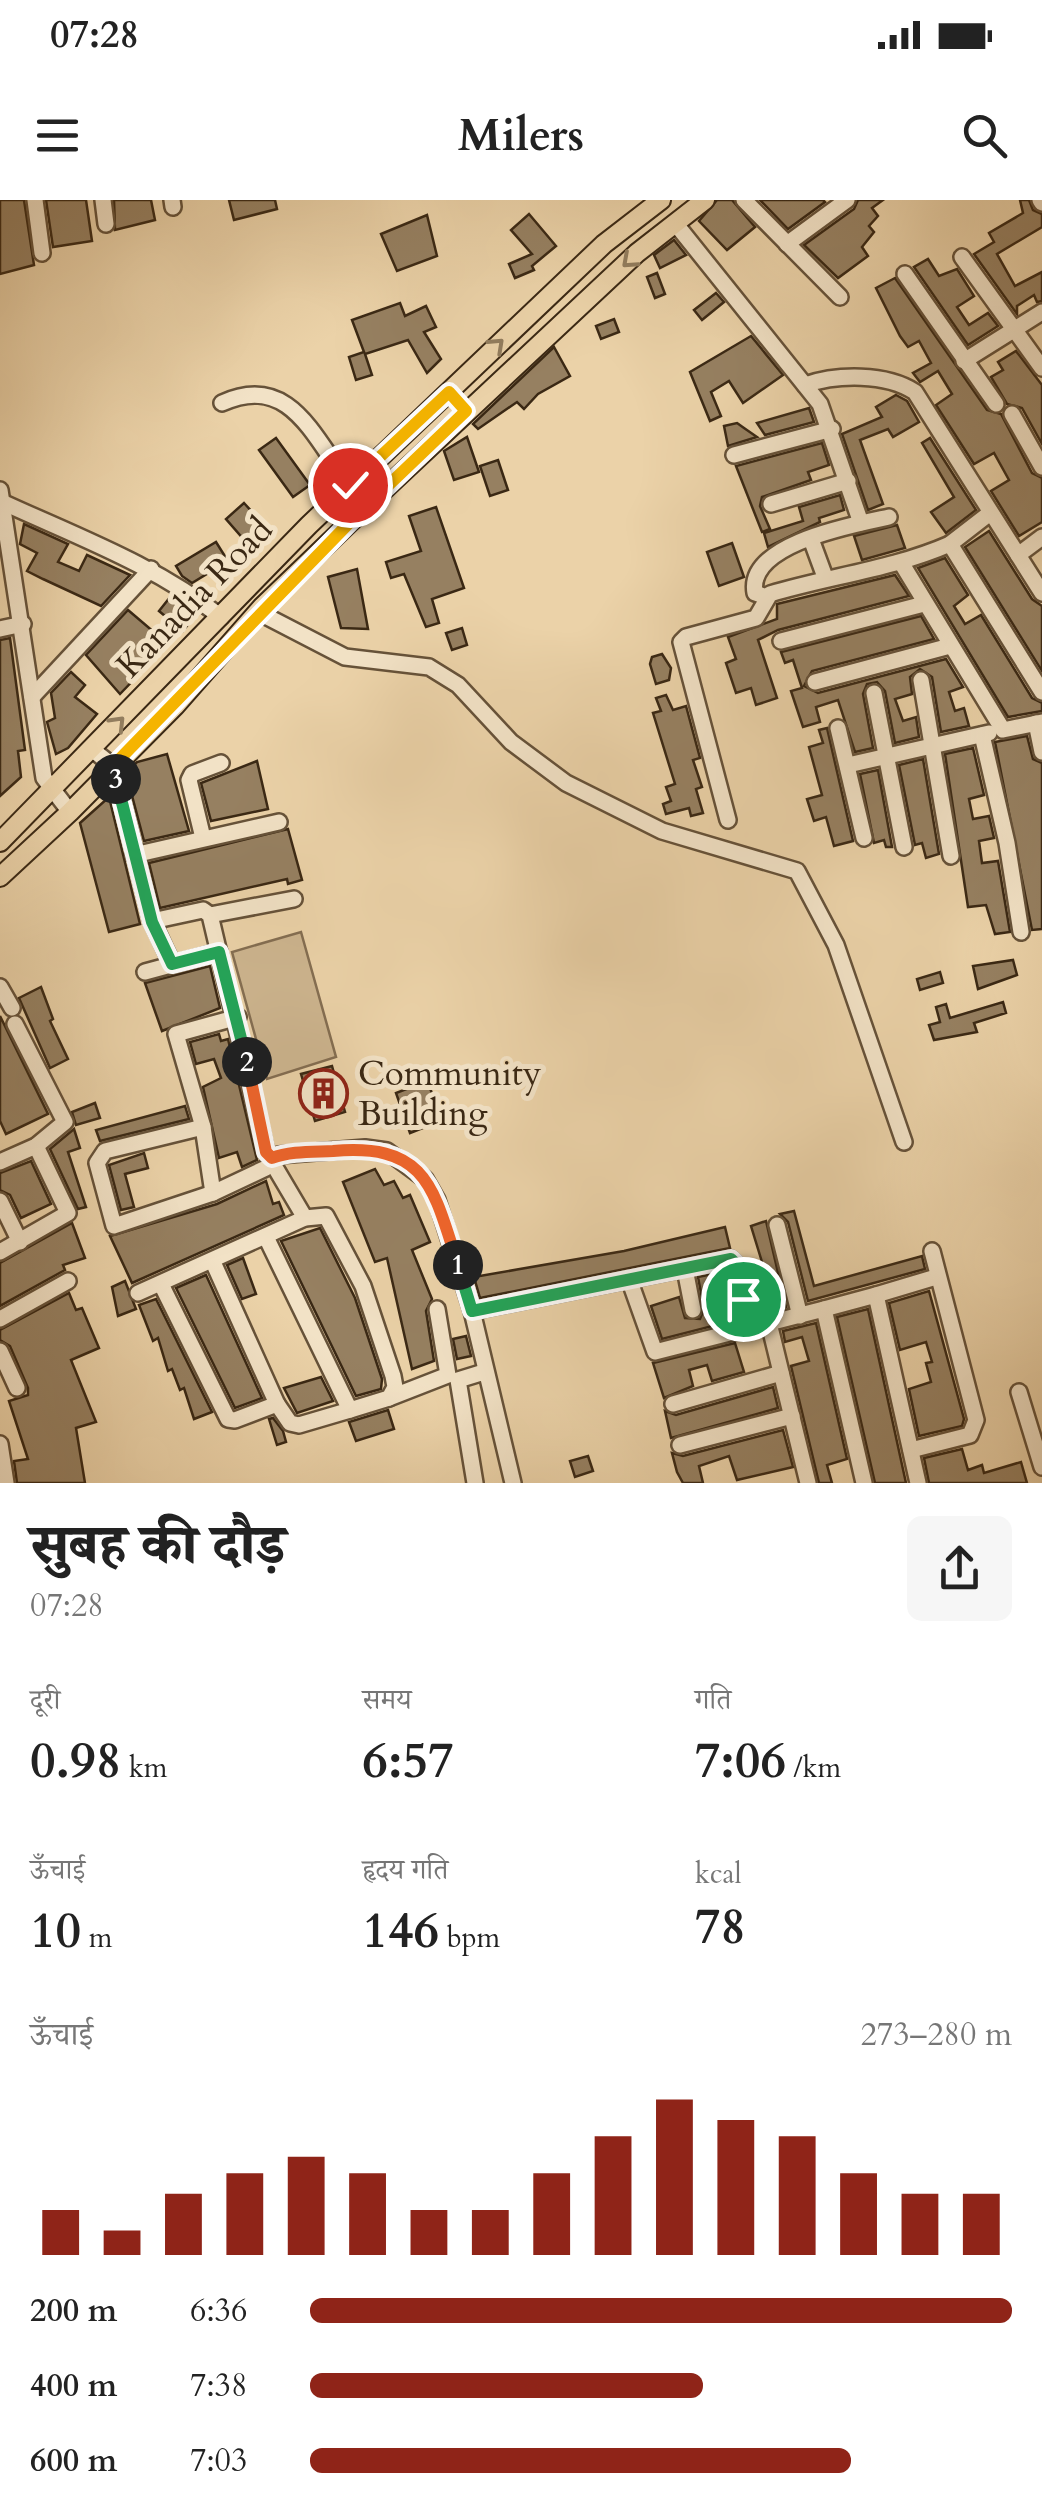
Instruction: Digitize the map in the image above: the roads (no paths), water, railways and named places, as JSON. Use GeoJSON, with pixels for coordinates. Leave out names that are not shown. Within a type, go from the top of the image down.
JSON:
{"type":"FeatureCollection","features":[{"type":"Feature","properties":{"kind":"main road","name":"Kanadia Road"},"geometry":{"type":"LineString","coordinates":[[0,842],[350,485],[604,244],[661,200]]}},
{"type":"Feature","properties":{"kind":"main road","name":"Kanadia Road"},"geometry":{"type":"LineString","coordinates":[[0,876],[175,706],[258,612],[466,411],[658,235],[705,200]]}},
{"type":"Feature","properties":{"kind":"main road"},"geometry":{"type":"LineString","coordinates":[[642,215],[658,235]]}},
{"type":"Feature","properties":{"kind":"main road"},"geometry":{"type":"LineString","coordinates":[[449,392],[466,411]]}},
{"type":"Feature","properties":{"kind":"street"},"geometry":{"type":"LineString","coordinates":[[34,200],[42,253]]}},
{"type":"Feature","properties":{"kind":"street"},"geometry":{"type":"LineString","coordinates":[[102,200],[106,224]]}},
{"type":"Feature","properties":{"kind":"street"},"geometry":{"type":"LineString","coordinates":[[744,200],[840,298]]}},
{"type":"Feature","properties":{"kind":"street"},"geometry":{"type":"LineString","coordinates":[[787,244],[847,200]]}},
{"type":"Feature","properties":{"kind":"street"},"geometry":{"type":"LineString","coordinates":[[675,223],[805,385],[832,429],[860,523]]}},
{"type":"Feature","properties":{"kind":"street"},"geometry":{"type":"LineString","coordinates":[[962,257],[1010,329],[1042,368]]}},
{"type":"Feature","properties":{"kind":"street"},"geometry":{"type":"LineString","coordinates":[[905,274],[996,404]]}},
{"type":"Feature","properties":{"kind":"street"},"geometry":{"type":"LineString","coordinates":[[964,360],[1042,312]]}},
{"type":"Feature","properties":{"kind":"street"},"geometry":{"type":"LineString","coordinates":[[805,385],[846,377],[905,386],[915,392],[1042,593]]}},
{"type":"Feature","properties":{"kind":"street"},"geometry":{"type":"LineString","coordinates":[[222,403],[254,392],[284,400],[350,485]]}},
{"type":"Feature","properties":{"kind":"street"},"geometry":{"type":"LineString","coordinates":[[1012,414],[1042,467]]}},
{"type":"Feature","properties":{"kind":"street"},"geometry":{"type":"LineString","coordinates":[[734,455],[832,429]]}},
{"type":"Feature","properties":{"kind":"street"},"geometry":{"type":"LineString","coordinates":[[770,504],[848,481]]}},
{"type":"Feature","properties":{"kind":"street"},"geometry":{"type":"LineString","coordinates":[[70,812],[44,778],[23,624],[5,558],[1,496],[178,584],[221,617]]}},
{"type":"Feature","properties":{"kind":"street"},"geometry":{"type":"LineString","coordinates":[[728,820],[681,642],[686,637],[756,618],[767,598],[825,577],[902,564],[950,544],[990,513]]}},
{"type":"Feature","properties":{"kind":"street"},"geometry":{"type":"LineString","coordinates":[[767,598],[755,592],[752,579],[756,568],[778,552],[888,516]]}},
{"type":"Feature","properties":{"kind":"street"},"geometry":{"type":"LineString","coordinates":[[1018,556],[1042,537]]}},
{"type":"Feature","properties":{"kind":"street"},"geometry":{"type":"LineString","coordinates":[[811,539],[825,577]]}},
{"type":"Feature","properties":{"kind":"street"},"geometry":{"type":"LineString","coordinates":[[950,544],[1042,692]]}},
{"type":"Feature","properties":{"kind":"street"},"geometry":{"type":"LineString","coordinates":[[902,564],[1003,730]]}},
{"type":"Feature","properties":{"kind":"street"},"geometry":{"type":"LineString","coordinates":[[32,697],[151,570]]}},
{"type":"Feature","properties":{"kind":"street"},"geometry":{"type":"LineString","coordinates":[[781,641],[924,604]]}},
{"type":"Feature","properties":{"kind":"street"},"geometry":{"type":"LineString","coordinates":[[258,612],[345,657],[429,668],[458,684],[511,742],[566,783],[662,830],[798,872],[836,945],[904,1142]]}},
{"type":"Feature","properties":{"kind":"street"},"geometry":{"type":"LineString","coordinates":[[0,629],[23,624]]}},
{"type":"Feature","properties":{"kind":"street"},"geometry":{"type":"LineString","coordinates":[[815,682],[950,646]]}},
{"type":"Feature","properties":{"kind":"street"},"geometry":{"type":"LineString","coordinates":[[921,680],[951,856]]}},
{"type":"Feature","properties":{"kind":"street"},"geometry":{"type":"LineString","coordinates":[[874,693],[904,847]]}},
{"type":"Feature","properties":{"kind":"street"},"geometry":{"type":"LineString","coordinates":[[848,764],[1039,722],[1042,752]]}},
{"type":"Feature","properties":{"kind":"street"},"geometry":{"type":"LineString","coordinates":[[838,728],[864,838]]}},
{"type":"Feature","properties":{"kind":"street"},"geometry":{"type":"LineString","coordinates":[[982,735],[1007,842],[1020,932]]}},
{"type":"Feature","properties":{"kind":"street"},"geometry":{"type":"LineString","coordinates":[[93,750],[113,766],[152,922],[172,964]]}},
{"type":"Feature","properties":{"kind":"street"},"geometry":{"type":"LineString","coordinates":[[203,838],[189,780],[192,774],[221,763]]}},
{"type":"Feature","properties":{"kind":"street"},"geometry":{"type":"LineString","coordinates":[[134,854],[279,822]]}},
{"type":"Feature","properties":{"kind":"street"},"geometry":{"type":"LineString","coordinates":[[152,922],[203,910],[210,914],[294,899]]}},
{"type":"Feature","properties":{"kind":"street"},"geometry":{"type":"LineString","coordinates":[[210,914],[238,1016],[266,1152],[305,1218]]}},
{"type":"Feature","properties":{"kind":"street"},"geometry":{"type":"LineString","coordinates":[[145,972],[219,952]]}},
{"type":"Feature","properties":{"kind":"street"},"geometry":{"type":"LineString","coordinates":[[0,987],[64,1122],[36,1146],[2,1156]]}},
{"type":"Feature","properties":{"kind":"street"},"geometry":{"type":"LineString","coordinates":[[213,1193],[203,1127],[176,1034],[238,1016]]}},
{"type":"Feature","properties":{"kind":"street"},"geometry":{"type":"LineString","coordinates":[[203,1127],[105,1151],[96,1163],[114,1226],[213,1193],[266,1168],[272,1158]]}},
{"type":"Feature","properties":{"kind":"street"},"geometry":{"type":"LineString","coordinates":[[0,1252],[68,1213],[36,1146]]}},
{"type":"Feature","properties":{"kind":"street"},"geometry":{"type":"LineString","coordinates":[[272,1158],[365,1148],[387,1151],[407,1162],[425,1179],[437,1200],[472,1311],[514,1483]]}},
{"type":"Feature","properties":{"kind":"street"},"geometry":{"type":"LineString","coordinates":[[0,1201],[20,1242]]}},
{"type":"Feature","properties":{"kind":"street"},"geometry":{"type":"LineString","coordinates":[[138,1294],[319,1215],[331,1220],[363,1286],[392,1376],[394,1387],[389,1398]]}},
{"type":"Feature","properties":{"kind":"street"},"geometry":{"type":"LineString","coordinates":[[778,1225],[800,1316]]}},
{"type":"Feature","properties":{"kind":"street"},"geometry":{"type":"LineString","coordinates":[[266,1237],[350,1410]]}},
{"type":"Feature","properties":{"kind":"street"},"geometry":{"type":"LineString","coordinates":[[911,1450],[970,1435],[976,1420],[932,1251]]}},
{"type":"Feature","properties":{"kind":"street"},"geometry":{"type":"LineString","coordinates":[[472,1311],[735,1260],[743,1299]]}},
{"type":"Feature","properties":{"kind":"street"},"geometry":{"type":"LineString","coordinates":[[214,1262],[277,1404],[290,1423],[298,1425],[389,1398],[448,1375],[438,1309]]}},
{"type":"Feature","properties":{"kind":"street"},"geometry":{"type":"LineString","coordinates":[[684,1269],[693,1310]]}},
{"type":"Feature","properties":{"kind":"street"},"geometry":{"type":"LineString","coordinates":[[629,1279],[652,1348],[659,1353],[936,1277]]}},
{"type":"Feature","properties":{"kind":"street"},"geometry":{"type":"LineString","coordinates":[[0,1319],[68,1281]]}},
{"type":"Feature","properties":{"kind":"street"},"geometry":{"type":"LineString","coordinates":[[161,1284],[228,1418],[235,1420],[277,1404]]}},
{"type":"Feature","properties":{"kind":"street"},"geometry":{"type":"LineString","coordinates":[[876,1294],[918,1483]]}},
{"type":"Feature","properties":{"kind":"street"},"geometry":{"type":"LineString","coordinates":[[824,1308],[864,1483]]}},
{"type":"Feature","properties":{"kind":"street"},"geometry":{"type":"LineString","coordinates":[[769,1323],[792,1416],[803,1482]]}},
{"type":"Feature","properties":{"kind":"street"},"geometry":{"type":"LineString","coordinates":[[0,1351],[17,1388]]}},
{"type":"Feature","properties":{"kind":"street"},"geometry":{"type":"LineString","coordinates":[[475,1483],[458,1380],[484,1372]]}},
{"type":"Feature","properties":{"kind":"street"},"geometry":{"type":"LineString","coordinates":[[672,1404],[782,1373]]}},
{"type":"Feature","properties":{"kind":"street"},"geometry":{"type":"LineString","coordinates":[[1019,1392],[1042,1466]]}},
{"type":"Feature","properties":{"kind":"street"},"geometry":{"type":"LineString","coordinates":[[680,1444],[792,1416]]}},
{"type":"Feature","properties":{"kind":"street"},"geometry":{"type":"LineString","coordinates":[[0,1444],[6,1483]]}},
{"type":"Feature","properties":{"kind":"place","name":"Community Building"},"geometry":{"type":"Point","coordinates":[323,1093]}}]}
